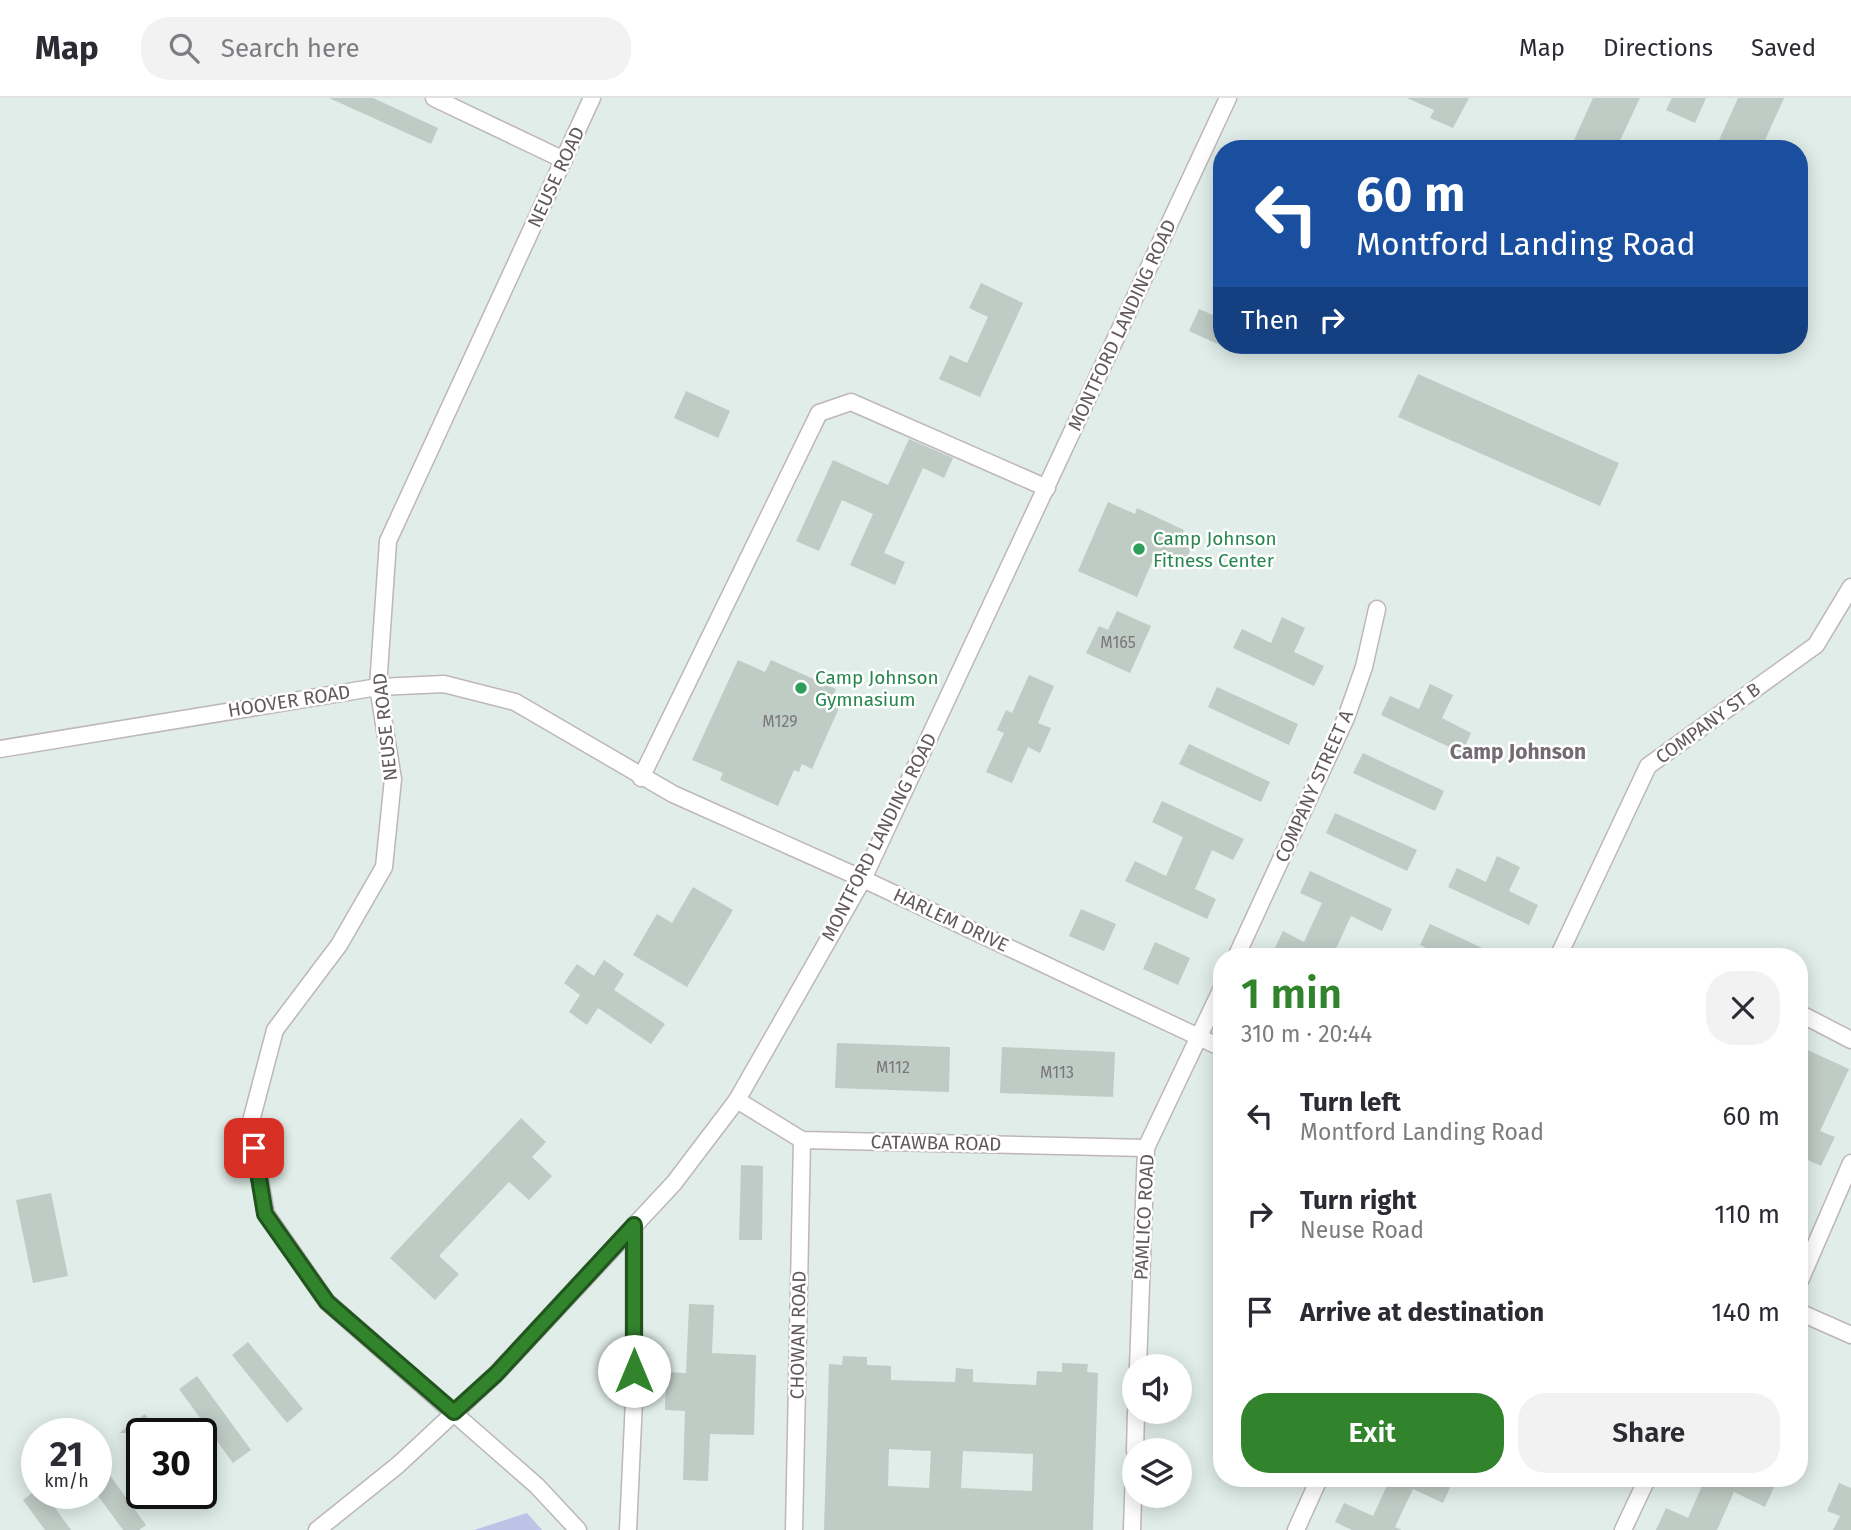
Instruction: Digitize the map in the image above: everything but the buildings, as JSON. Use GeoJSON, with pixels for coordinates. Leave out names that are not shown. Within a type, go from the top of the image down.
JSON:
{"type":"FeatureCollection","features":[{"type":"Feature","properties":{"kind":"street"},"geometry":{"type":"LineString","coordinates":[[434,98],[564,160]]}},
{"type":"Feature","properties":{"kind":"street","name":"NEUSE ROAD"},"geometry":{"type":"LineString","coordinates":[[578,1530],[547,1495],[327,1302],[265,1214],[250,1125],[275,1030],[339,945],[384,867],[393,779],[377,687],[388,541],[592,98]]}},
{"type":"Feature","properties":{"kind":"street","name":"MONTFORD LANDING ROAD"},"geometry":{"type":"LineString","coordinates":[[317,1530],[398,1465],[496,1374],[674,1183],[737,1100],[863,879],[1227,98]]}},
{"type":"Feature","properties":{"kind":"street"},"geometry":{"type":"LineString","coordinates":[[641,778],[819,413],[851,402],[1047,488]]}},
{"type":"Feature","properties":{"kind":"street","name":"COMPANY ST B"},"geometry":{"type":"LineString","coordinates":[[1562,948],[1648,766],[1816,645],[1851,587]]}},
{"type":"Feature","properties":{"kind":"street","name":"COMPANY STREET A"},"geometry":{"type":"LineString","coordinates":[[1240,948],[1346,718],[1364,667],[1377,609]]}},
{"type":"Feature","properties":{"kind":"street","name":"HOOVER ROAD"},"geometry":{"type":"LineString","coordinates":[[0,749],[377,687],[444,684],[515,702],[641,778]]}},
{"type":"Feature","properties":{"kind":"street","name":"HARLEM DRIVE"},"geometry":{"type":"LineString","coordinates":[[641,778],[1213,1044]]}},
{"type":"Feature","properties":{"kind":"street"},"geometry":{"type":"LineString","coordinates":[[1199,1037],[1213,1007]]}},
{"type":"Feature","properties":{"kind":"street"},"geometry":{"type":"LineString","coordinates":[[1808,1018],[1851,1040]]}},
{"type":"Feature","properties":{"kind":"street","name":"PAMLICO ROAD"},"geometry":{"type":"LineString","coordinates":[[1138,1354],[1146,1148],[1199,1037]]}},
{"type":"Feature","properties":{"kind":"street"},"geometry":{"type":"LineString","coordinates":[[737,1100],[802,1140]]}},
{"type":"Feature","properties":{"kind":"street","name":"CATAWBA ROAD"},"geometry":{"type":"LineString","coordinates":[[802,1140],[1146,1148]]}},
{"type":"Feature","properties":{"kind":"street","name":"CHOWAN ROAD"},"geometry":{"type":"LineString","coordinates":[[794,1530],[802,1140]]}},
{"type":"Feature","properties":{"kind":"street"},"geometry":{"type":"LineString","coordinates":[[1808,1262],[1851,1163]]}},
{"type":"Feature","properties":{"kind":"street"},"geometry":{"type":"LineString","coordinates":[[628,1530],[634,1400],[634,1225]]}},
{"type":"Feature","properties":{"kind":"street"},"geometry":{"type":"LineString","coordinates":[[1808,1316],[1851,1335]]}},
{"type":"Feature","properties":{"kind":"street"},"geometry":{"type":"LineString","coordinates":[[1296,1530],[1315,1487]]}},
{"type":"Feature","properties":{"kind":"street"},"geometry":{"type":"LineString","coordinates":[[1623,1530],[1643,1487]]}},
{"type":"Feature","properties":{"kind":"street"},"geometry":{"type":"LineString","coordinates":[[1132,1530],[1133,1508]]}},
{"type":"Feature","properties":{"kind":"shaded area"},"geometry":{"type":"Polygon","coordinates":[[[527,1513],[542,1530],[474,1530],[527,1513]]]}},
{"type":"Feature","properties":{"kind":"place","name":"Camp Johnson Fitness Center"},"geometry":{"type":"Point","coordinates":[1139,549]}},
{"type":"Feature","properties":{"kind":"place","name":"Camp Johnson Gymnasium"},"geometry":{"type":"Point","coordinates":[801,688]}},
{"type":"Feature","properties":{"kind":"district","name":"Camp Johnson"},"geometry":{"type":"Point","coordinates":[1518,752]}},
{"type":"Feature","properties":{"kind":"route"},"geometry":{"type":"LineString","coordinates":[[254,1148],[265,1214],[327,1302],[454,1412],[496,1374],[634,1225],[634,1371]]}}]}
